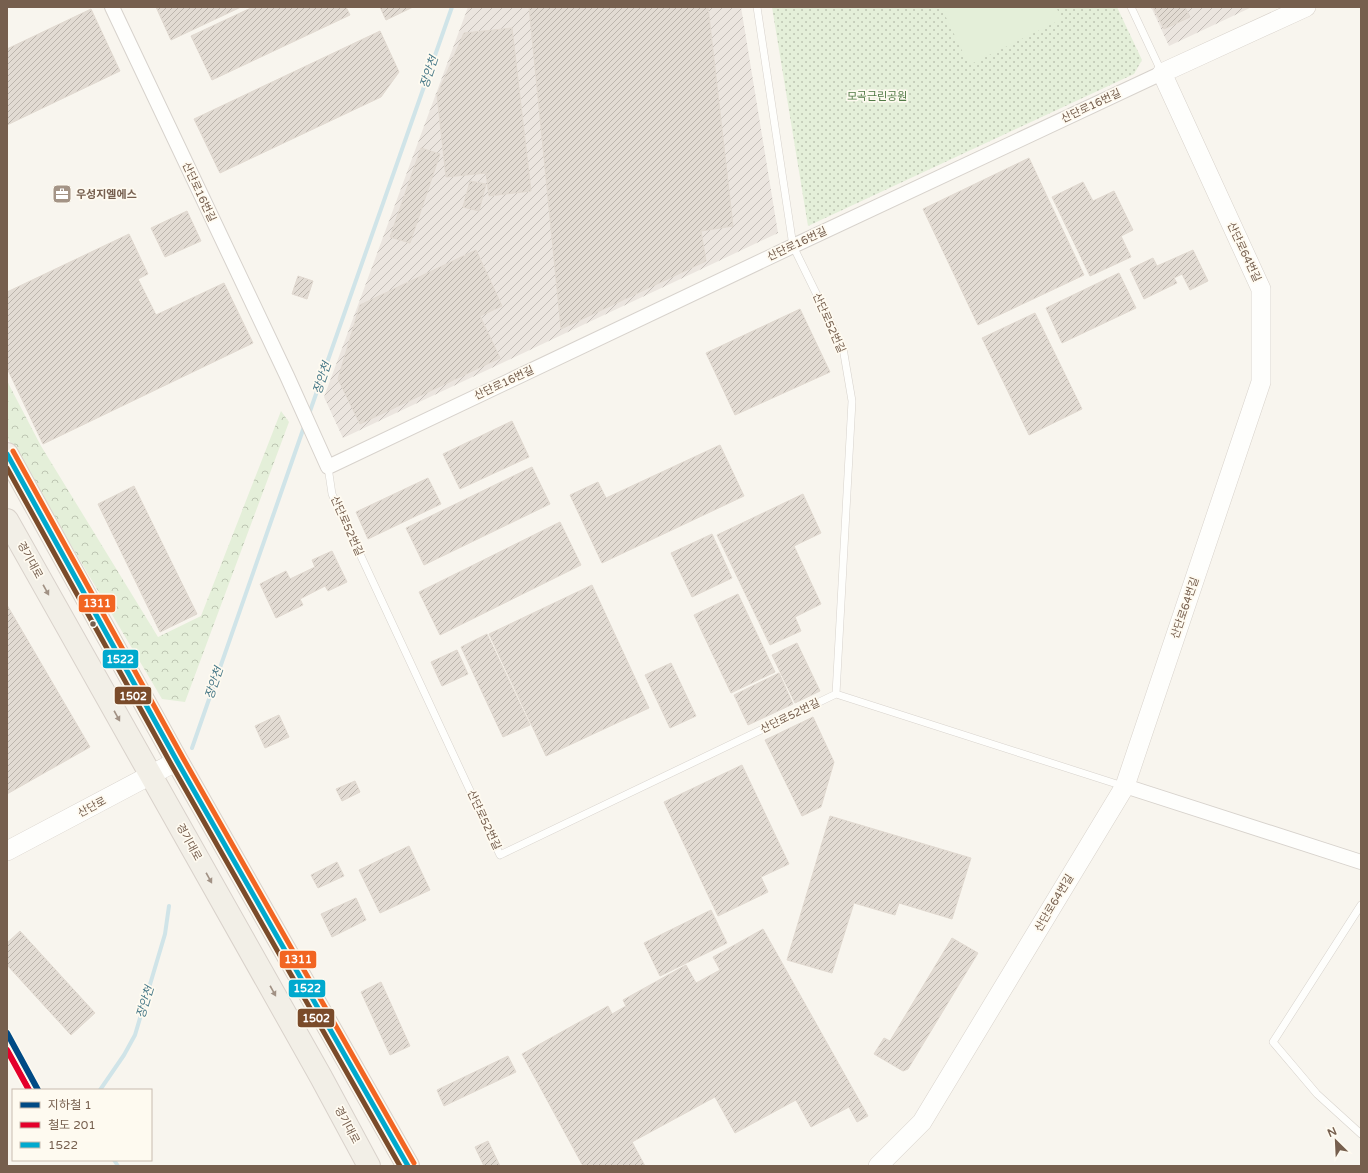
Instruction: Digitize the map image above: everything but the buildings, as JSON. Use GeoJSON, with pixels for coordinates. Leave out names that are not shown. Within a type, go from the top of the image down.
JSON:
{"type":"FeatureCollection","features":[{"type":"Feature","properties":{"kind":"main road"},"geometry":{"type":"LineString","coordinates":[[7,454],[177,761],[408,1166]]}},
{"type":"Feature","properties":{"kind":"main road","name":"경기대로"},"geometry":{"type":"LineString","coordinates":[[7,520],[321,1077],[369,1166]]}},
{"type":"Feature","properties":{"kind":"street","name":"산단로16번길"},"geometry":{"type":"LineString","coordinates":[[112,7],[287,376],[328,467],[793,246],[1306,7]]}},
{"type":"Feature","properties":{"kind":"street","name":"산단로64번길"},"geometry":{"type":"LineString","coordinates":[[878,1166],[922,1122],[1125,786],[1261,382],[1261,289],[1162,73]]}},
{"type":"Feature","properties":{"kind":"street","name":"산단로"},"geometry":{"type":"LineString","coordinates":[[7,851],[177,761]]}},
{"type":"Feature","properties":{"kind":"street"},"geometry":{"type":"LineString","coordinates":[[1125,786],[1361,862]]}},
{"type":"Feature","properties":{"kind":"lane","name":"산단로52번길"},"geometry":{"type":"LineString","coordinates":[[328,467],[332,494],[500,855],[836,694],[852,401],[843,348],[793,246],[757,7]]}},
{"type":"Feature","properties":{"kind":"lane","name":"산단로64번길"},"geometry":{"type":"LineString","coordinates":[[1131,7],[1162,73]]}},
{"type":"Feature","properties":{"kind":"lane"},"geometry":{"type":"LineString","coordinates":[[836,694],[1125,786]]}},
{"type":"Feature","properties":{"kind":"lane"},"geometry":{"type":"LineString","coordinates":[[1361,905],[1273,1042],[1317,1094],[1361,1134]]}},
{"type":"Feature","properties":{"kind":"shaded area"},"geometry":{"type":"Polygon","coordinates":[[[468,7],[741,7],[778,233],[343,438],[324,397],[468,7]]]}},
{"type":"Feature","properties":{"kind":"shaded area"},"geometry":{"type":"Polygon","coordinates":[[[1151,7],[1252,7],[1169,46],[1151,7]]]}},
{"type":"Feature","properties":{"kind":"green space","name":"모곡근린공원"},"geometry":{"type":"Polygon","coordinates":[[[772,7],[1117,7],[1142,60],[1134,74],[808,226],[772,7]]]}},
{"type":"Feature","properties":{"kind":"green space"},"geometry":{"type":"Polygon","coordinates":[[[941,7],[1056,7],[1062,19],[969,65],[941,7]]]}},
{"type":"Feature","properties":{"kind":"green space"},"geometry":{"type":"Polygon","coordinates":[[[7,381],[41,446],[158,637],[201,616],[281,411],[289,422],[185,702],[162,699],[7,437],[7,381]]]}},
{"type":"Feature","properties":{"kind":"waterway","name":"장안천"},"geometry":{"type":"LineString","coordinates":[[309,414],[452,7]]}},
{"type":"Feature","properties":{"kind":"waterway","name":"장안천"},"geometry":{"type":"LineString","coordinates":[[192,748],[305,424]]}},
{"type":"Feature","properties":{"kind":"waterway","name":"장안천"},"geometry":{"type":"LineString","coordinates":[[101,1089],[124,1055],[135,1035],[165,934],[169,906]]}},
{"type":"Feature","properties":{"kind":"waterway","name":"장안천"},"geometry":{"type":"LineString","coordinates":[[115,1161],[118,1166]]}},
{"type":"Feature","properties":{"kind":"metro line","name":"1"},"geometry":{"type":"LineString","coordinates":[[7,1033],[37,1089]]}},
{"type":"Feature","properties":{"kind":"rail line","name":"201"},"geometry":{"type":"LineString","coordinates":[[7,1050],[28,1089]]}},
{"type":"Feature","properties":{"kind":"transit line","name":"1311"},"geometry":{"type":"LineString","coordinates":[[13,451],[183,758],[414,1163]]}},
{"type":"Feature","properties":{"kind":"transit line","name":"1522"},"geometry":{"type":"LineString","coordinates":[[7,454],[177,761],[408,1166]]}},
{"type":"Feature","properties":{"kind":"transit line","name":"1502"},"geometry":{"type":"LineString","coordinates":[[7,468],[171,764],[400,1166]]}},
{"type":"Feature","properties":{"kind":"place","name":"우성지엘에스"},"geometry":{"type":"Point","coordinates":[62,194]}}]}
